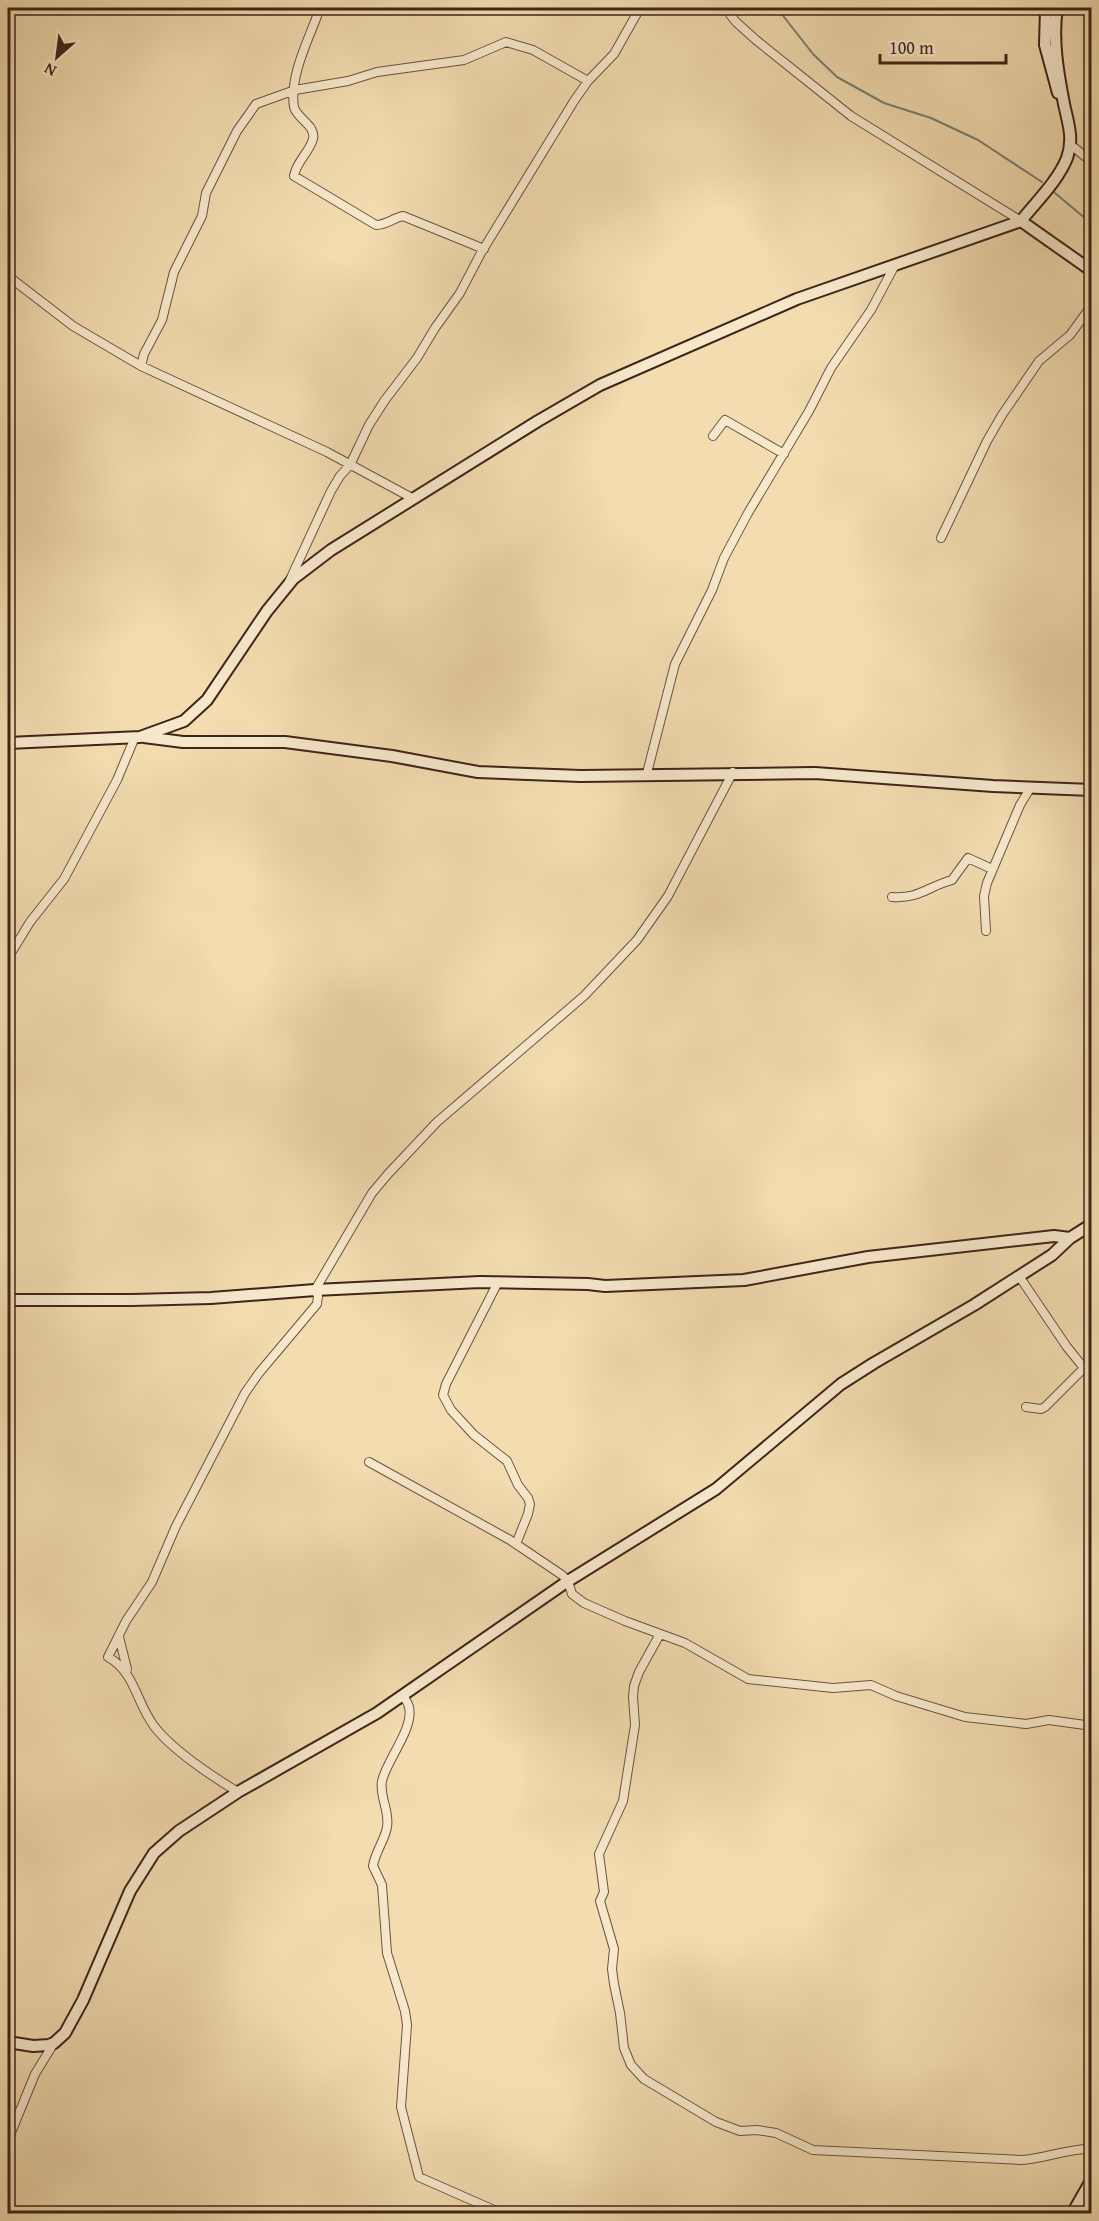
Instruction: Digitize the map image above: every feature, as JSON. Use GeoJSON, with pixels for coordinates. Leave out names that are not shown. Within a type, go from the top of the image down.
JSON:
{"type":"FeatureCollection","features":[{"type":"Feature","properties":{"kind":"street"},"geometry":{"type":"LineString","coordinates":[[320,8],[300,60],[294,90],[294,109],[313,132],[308,149],[296,167],[295,178],[376,225],[404,216],[484,249]]}},
{"type":"Feature","properties":{"kind":"street"},"geometry":{"type":"LineString","coordinates":[[8,958],[30,922],[63,879],[138,737],[175,726],[199,709],[288,584],[331,491],[350,465],[369,425],[460,293],[484,249],[574,101],[588,81],[614,54],[640,8]]}},
{"type":"Feature","properties":{"kind":"street"},"geometry":{"type":"LineString","coordinates":[[725,8],[736,22],[756,40],[851,116],[1021,221],[1092,271]]}},
{"type":"Feature","properties":{"kind":"street"},"geometry":{"type":"LineString","coordinates":[[1046,8],[1044,28],[1047,56],[1056,88],[1064,104]]}},
{"type":"Feature","properties":{"kind":"street"},"geometry":{"type":"LineString","coordinates":[[288,584],[331,550],[412,498],[600,386],[797,298],[1021,221],[1059,173],[1071,145],[1054,39],[1057,8]]}},
{"type":"Feature","properties":{"kind":"street"},"geometry":{"type":"LineString","coordinates":[[141,366],[144,354],[162,320],[174,272],[201,216],[206,193],[241,125],[256,104],[294,90],[348,81],[377,72],[459,61],[506,42],[533,50],[588,81]]}},
{"type":"Feature","properties":{"kind":"street"},"geometry":{"type":"LineString","coordinates":[[1071,145],[1092,162]]}},
{"type":"Feature","properties":{"kind":"street"},"geometry":{"type":"LineString","coordinates":[[647,773],[675,663],[712,590],[724,558],[809,411],[831,368],[871,310],[896,264]]}},
{"type":"Feature","properties":{"kind":"street"},"geometry":{"type":"LineString","coordinates":[[8,276],[73,326],[141,366],[327,452],[412,498]]}},
{"type":"Feature","properties":{"kind":"street"},"geometry":{"type":"LineString","coordinates":[[941,538],[987,441],[1002,415],[1039,361],[1064,340],[1092,305]]}},
{"type":"Feature","properties":{"kind":"street"},"geometry":{"type":"LineString","coordinates":[[713,436],[722,422],[729,421],[783,454]]}},
{"type":"Feature","properties":{"kind":"street"},"geometry":{"type":"LineString","coordinates":[[8,743],[138,737],[183,742],[285,742],[392,756],[478,772],[581,776],[733,772],[846,774],[1092,790]]}},
{"type":"Feature","properties":{"kind":"street"},"geometry":{"type":"LineString","coordinates":[[315,1290],[372,1193],[388,1174],[437,1122],[584,996],[637,940],[668,896],[733,772]]}},
{"type":"Feature","properties":{"kind":"street"},"geometry":{"type":"LineString","coordinates":[[986,931],[984,896],[1020,805],[1031,787]]}},
{"type":"Feature","properties":{"kind":"street"},"geometry":{"type":"LineString","coordinates":[[892,897],[915,896],[952,880],[968,858],[993,869]]}},
{"type":"Feature","properties":{"kind":"street"},"geometry":{"type":"LineString","coordinates":[[8,2140],[35,2073],[54,2043],[69,2027],[126,1899],[147,1863],[179,1831],[238,1792],[368,1719],[568,1581],[716,1489],[841,1384],[1052,1255],[1070,1238],[1092,1224]]}},
{"type":"Feature","properties":{"kind":"street"},"geometry":{"type":"LineString","coordinates":[[8,1300],[180,1299],[498,1282],[605,1286],[744,1280],[879,1256],[1054,1236],[1070,1238]]}},
{"type":"Feature","properties":{"kind":"street"},"geometry":{"type":"LineString","coordinates":[[1019,1276],[1084,1368],[1045,1407],[1041,1409],[1026,1407]]}},
{"type":"Feature","properties":{"kind":"street"},"geometry":{"type":"LineString","coordinates":[[498,1282],[446,1384],[443,1395],[451,1410],[474,1435],[507,1461],[518,1485],[528,1498],[530,1504],[528,1514],[516,1544]]}},
{"type":"Feature","properties":{"kind":"street"},"geometry":{"type":"LineString","coordinates":[[128,1673],[117,1661],[108,1656],[126,1621],[152,1582],[176,1526],[245,1394],[259,1373],[317,1304],[318,1296],[315,1290]]}},
{"type":"Feature","properties":{"kind":"street"},"geometry":{"type":"LineString","coordinates":[[369,1462],[516,1544],[568,1581],[572,1594],[584,1603],[695,1648],[748,1679],[833,1688],[871,1685],[896,1696],[965,1717],[1026,1725],[1049,1720],[1092,1726]]}},
{"type":"Feature","properties":{"kind":"street"},"geometry":{"type":"LineString","coordinates":[[660,1634],[634,1686],[636,1720],[623,1801],[599,1854],[604,1892],[600,1901],[614,1949],[612,1969],[614,1984],[624,2048],[631,2065],[644,2079],[716,2122],[740,2131],[757,2130],[776,2133],[813,2150],[1037,2160],[1073,2150],[1092,2149]]}},
{"type":"Feature","properties":{"kind":"street"},"geometry":{"type":"LineString","coordinates":[[119,1635],[119,1644],[128,1673],[147,1714],[167,1740],[213,1776],[238,1792]]}},
{"type":"Feature","properties":{"kind":"street"},"geometry":{"type":"LineString","coordinates":[[403,1695],[409,1706],[409,1713],[406,1728],[384,1774],[382,1790],[387,1829],[373,1866],[382,1886],[387,1953],[397,1980],[406,2018],[402,2114],[419,2177],[503,2214]]}},
{"type":"Feature","properties":{"kind":"street"},"geometry":{"type":"LineString","coordinates":[[8,2042],[33,2046],[54,2043]]}},
{"type":"Feature","properties":{"kind":"street"},"geometry":{"type":"LineString","coordinates":[[1072,2214],[1087,2197],[1092,2179]]}},
{"type":"Feature","properties":{"kind":"waterway"},"geometry":{"type":"LineString","coordinates":[[777,8],[813,54],[837,77],[884,103],[931,118],[978,140],[1042,182]]}},
{"type":"Feature","properties":{"kind":"waterway"},"geometry":{"type":"LineString","coordinates":[[1055,193],[1092,224]]}}]}
